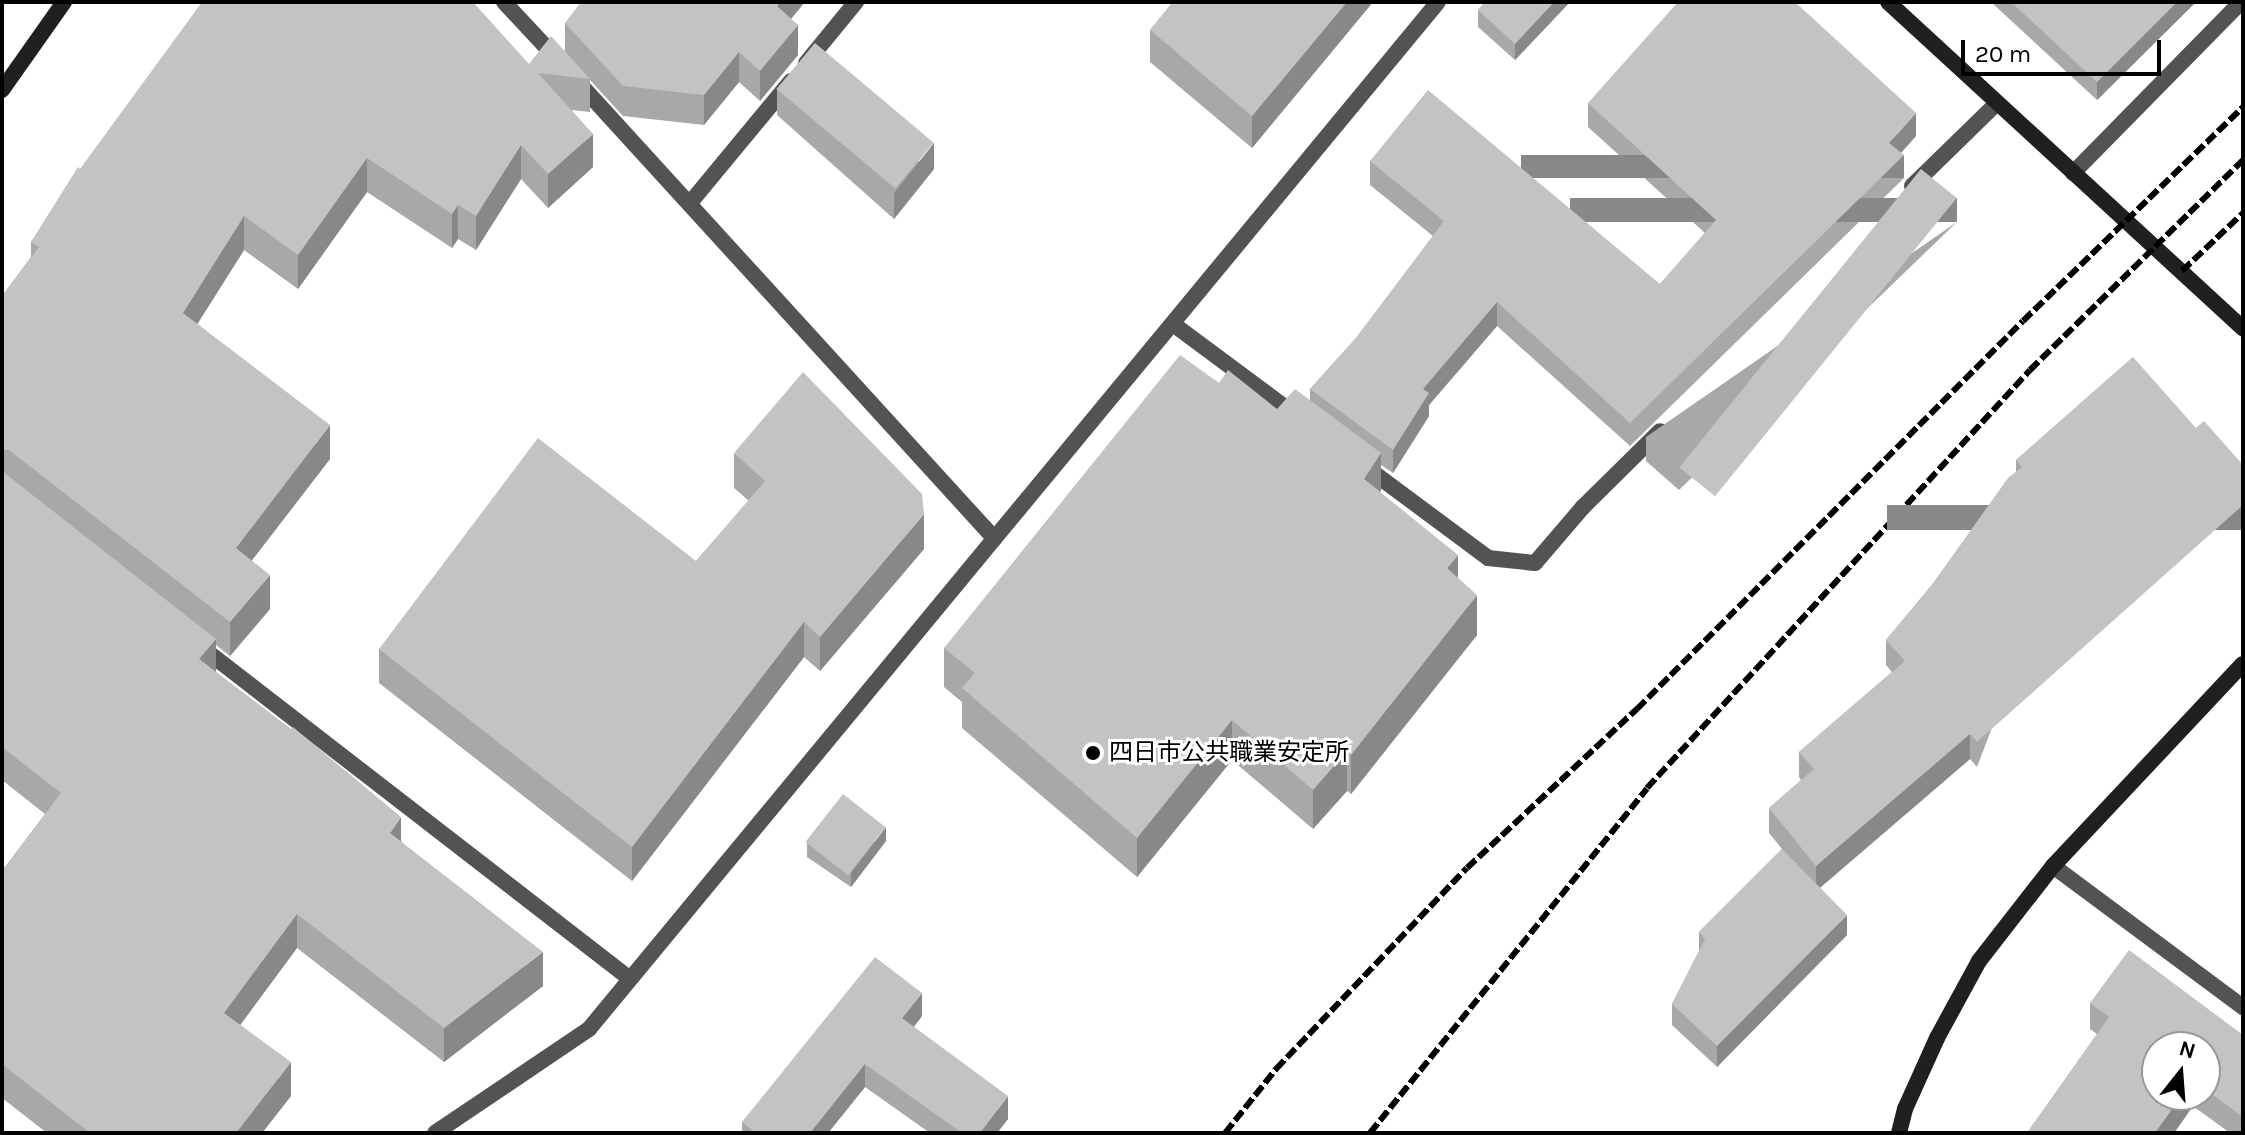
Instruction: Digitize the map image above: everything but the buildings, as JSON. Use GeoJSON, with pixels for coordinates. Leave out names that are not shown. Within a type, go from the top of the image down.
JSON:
{"type":"FeatureCollection","features":[{"type":"Feature","properties":{"kind":"street"},"geometry":{"type":"LineString","coordinates":[[2,90],[64,2]]}},
{"type":"Feature","properties":{"kind":"street"},"geometry":{"type":"LineString","coordinates":[[504,2],[994,538]]}},
{"type":"Feature","properties":{"kind":"street"},"geometry":{"type":"LineString","coordinates":[[690,203],[856,2]]}},
{"type":"Feature","properties":{"kind":"street"},"geometry":{"type":"LineString","coordinates":[[435,1133],[589,1029],[1438,2]]}},
{"type":"Feature","properties":{"kind":"street"},"geometry":{"type":"LineString","coordinates":[[1888,2],[2243,329]]}},
{"type":"Feature","properties":{"kind":"street"},"geometry":{"type":"LineString","coordinates":[[2073,173],[2241,2]]}},
{"type":"Feature","properties":{"kind":"street"},"geometry":{"type":"LineString","coordinates":[[1896,201],[1997,103]]}},
{"type":"Feature","properties":{"kind":"street"},"geometry":{"type":"LineString","coordinates":[[1173,324],[1311,427]]}},
{"type":"Feature","properties":{"kind":"street"},"geometry":{"type":"LineString","coordinates":[[1349,455],[1488,558],[1535,563],[1583,507],[1672,420]]}},
{"type":"Feature","properties":{"kind":"street"},"geometry":{"type":"LineString","coordinates":[[190,638],[629,978]]}},
{"type":"Feature","properties":{"kind":"street"},"geometry":{"type":"LineString","coordinates":[[1899,1133],[1905,1109],[1937,1038],[1979,961],[2053,866],[2243,664]]}},
{"type":"Feature","properties":{"kind":"street"},"geometry":{"type":"LineString","coordinates":[[2053,866],[2243,1007]]}},
{"type":"Feature","properties":{"kind":"railway"},"geometry":{"type":"LineString","coordinates":[[1225,1133],[1276,1069],[1467,868],[1637,709],[2023,321],[2243,107]]}},
{"type":"Feature","properties":{"kind":"railway"},"geometry":{"type":"LineString","coordinates":[[1370,1133],[1647,788],[2030,370],[2243,160]]}},
{"type":"Feature","properties":{"kind":"railway"},"geometry":{"type":"LineString","coordinates":[[2182,271],[2243,213]]}},
{"type":"Feature","properties":{"kind":"place","name":"四日市公共職業安定所"},"geometry":{"type":"Point","coordinates":[1093,753]}}]}
